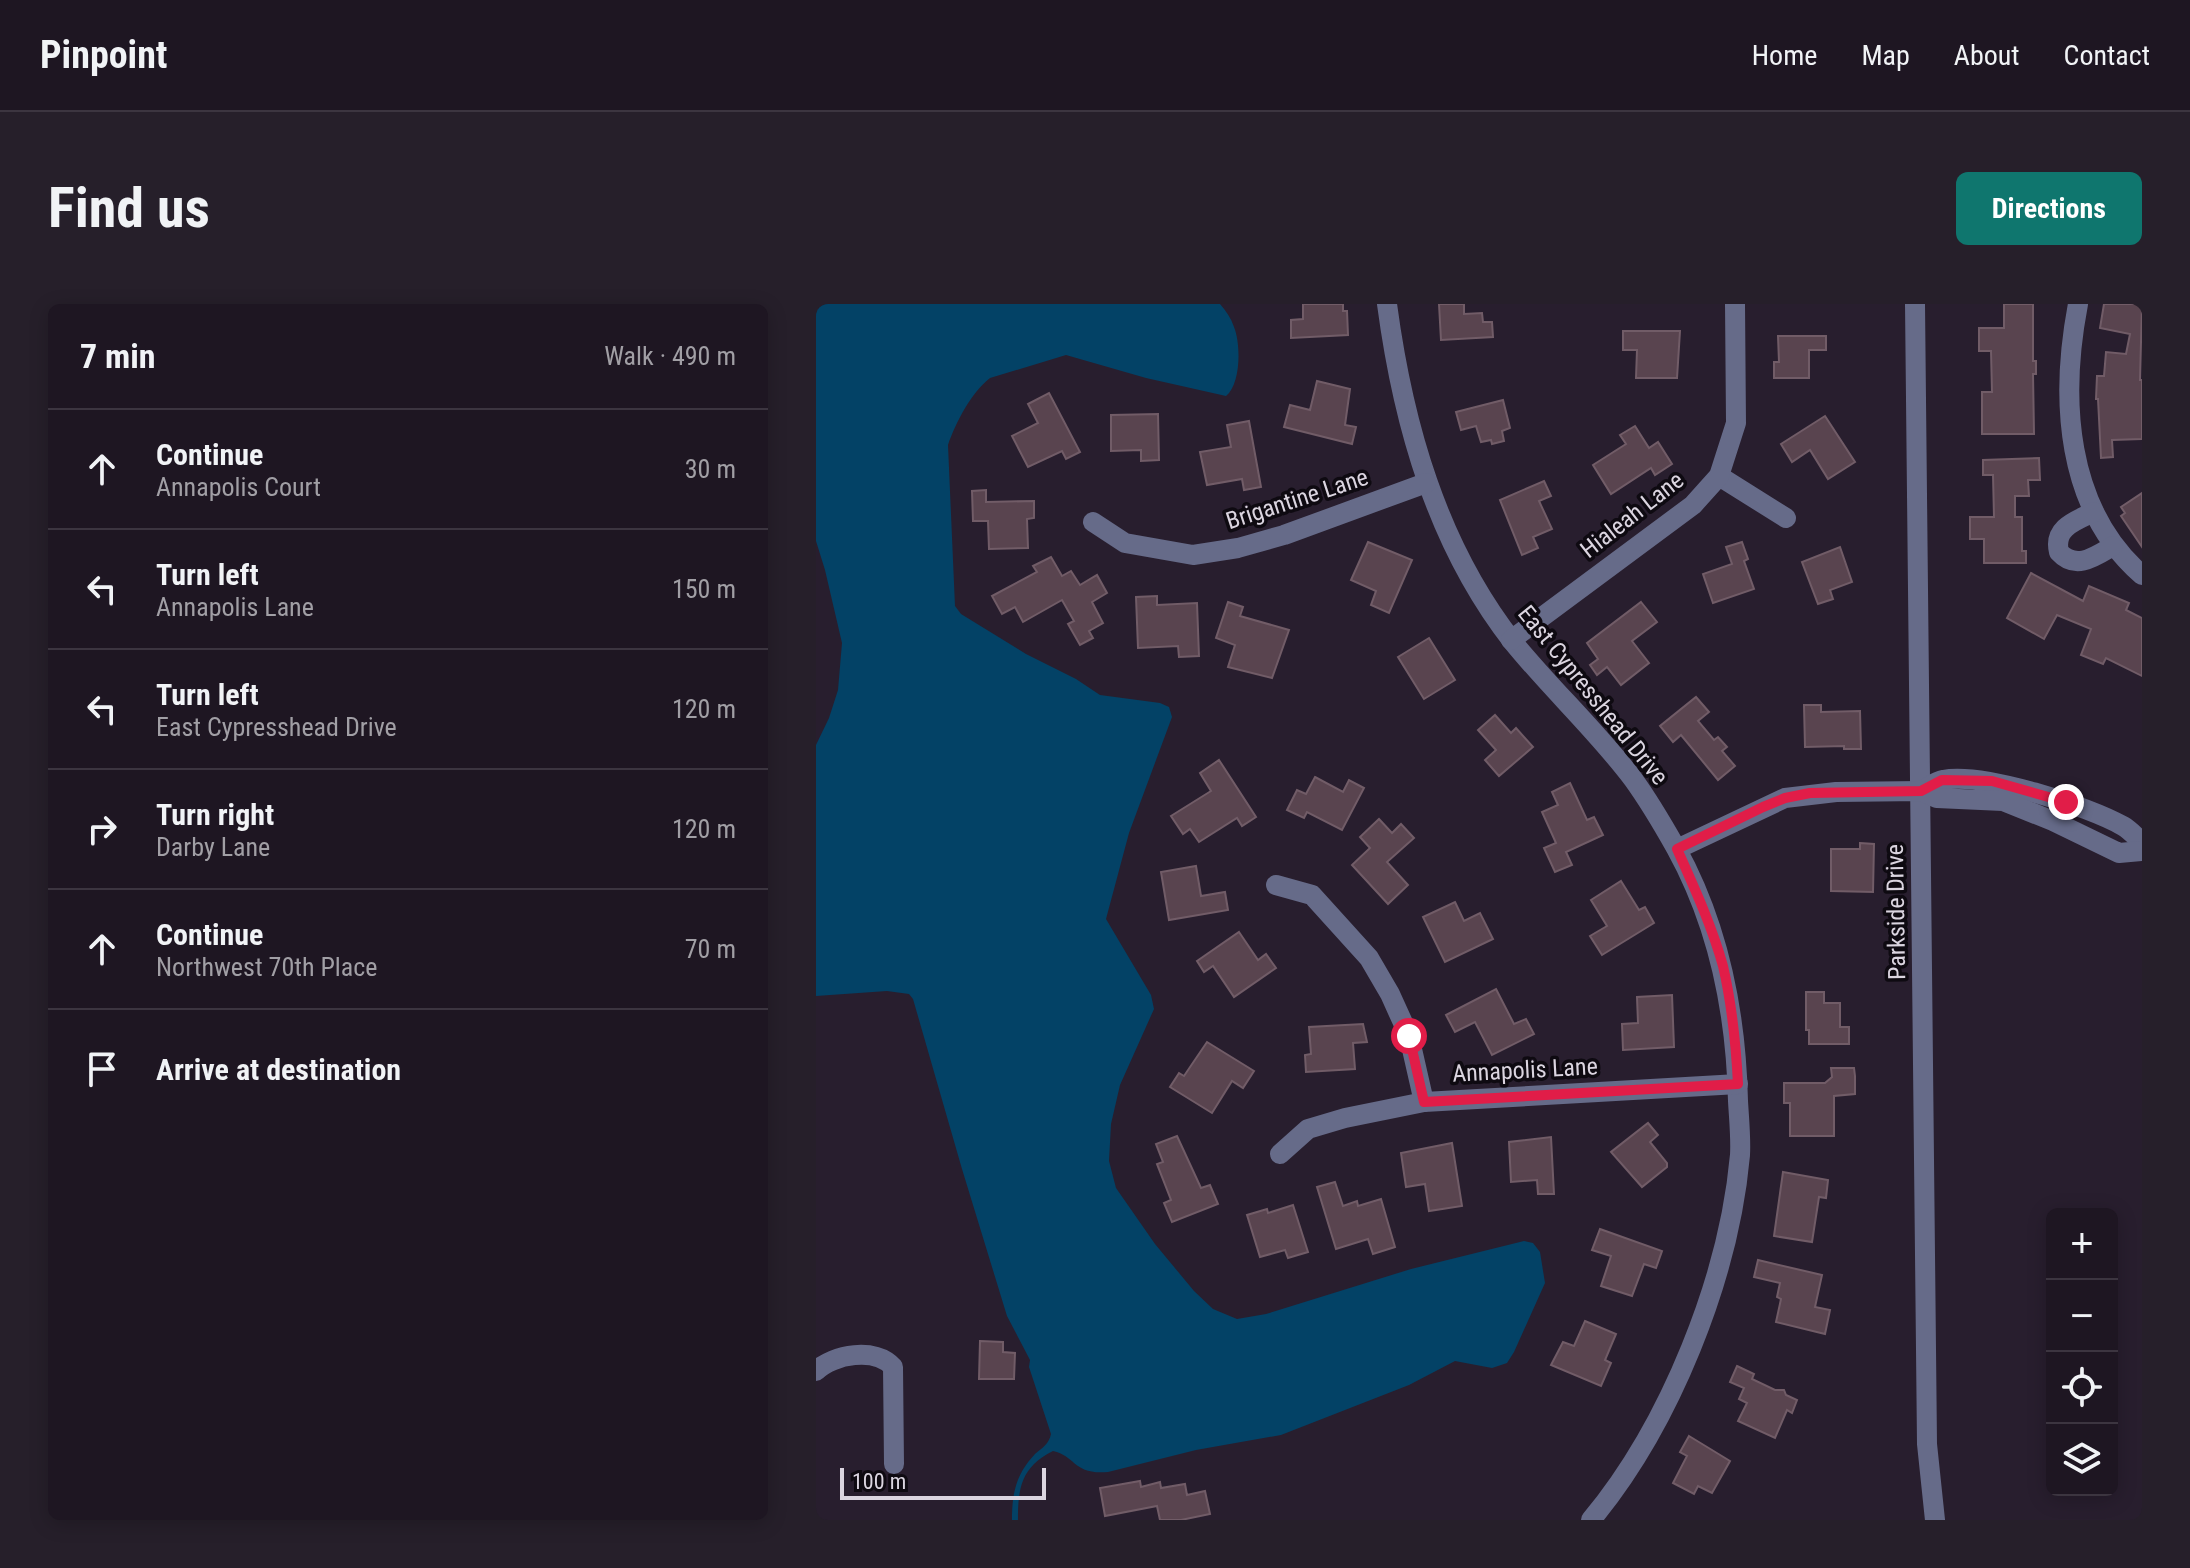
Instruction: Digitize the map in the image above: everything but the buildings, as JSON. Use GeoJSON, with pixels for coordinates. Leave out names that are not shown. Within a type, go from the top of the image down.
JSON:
{"type":"FeatureCollection","features":[{"type":"Feature","properties":{"kind":"street","name":"East Cypresshead Drive"},"geometry":{"type":"LineString","coordinates":[[1387,304],[1394,359],[1426,483],[1478,590],[1511,640],[1633,779],[1677,849],[1700,901],[1722,965],[1735,1028],[1740,1153],[1731,1215],[1716,1276],[1669,1397],[1642,1449],[1591,1520]]}},
{"type":"Feature","properties":{"kind":"street","name":"Hialeah Lane"},"geometry":{"type":"LineString","coordinates":[[1511,640],[1693,505],[1719,476],[1736,423],[1735,304]]}},
{"type":"Feature","properties":{"kind":"street","name":"Parkside Drive"},"geometry":{"type":"LineString","coordinates":[[1915,304],[1927,1444],[1935,1520]]}},
{"type":"Feature","properties":{"kind":"street"},"geometry":{"type":"LineString","coordinates":[[2078,304],[2070,361],[2074,455],[2085,496],[2108,539],[2142,575]]}},
{"type":"Feature","properties":{"kind":"street"},"geometry":{"type":"LineString","coordinates":[[1719,476],[1786,518]]}},
{"type":"Feature","properties":{"kind":"street","name":"Brigantine Lane"},"geometry":{"type":"LineString","coordinates":[[1093,522],[1125,543],[1193,555],[1238,548],[1284,535],[1426,483]]}},
{"type":"Feature","properties":{"kind":"street"},"geometry":{"type":"LineString","coordinates":[[2094,512],[2061,531],[2059,552],[2072,561],[2084,561],[2108,539]]}},
{"type":"Feature","properties":{"kind":"street"},"geometry":{"type":"LineString","coordinates":[[1921,791],[1942,780],[1992,781],[2066,802],[2125,827],[2142,842]]}},
{"type":"Feature","properties":{"kind":"street"},"geometry":{"type":"LineString","coordinates":[[1677,849],[1785,798],[1836,792],[1921,791],[1937,798],[2003,801],[2119,853],[2142,851]]}},
{"type":"Feature","properties":{"kind":"street"},"geometry":{"type":"LineString","coordinates":[[2058,824],[2066,802]]}},
{"type":"Feature","properties":{"kind":"street"},"geometry":{"type":"LineString","coordinates":[[2099,844],[2110,820]]}},
{"type":"Feature","properties":{"kind":"street"},"geometry":{"type":"LineString","coordinates":[[1276,885],[1312,895],[1369,958],[1409,1036],[1424,1102]]}},
{"type":"Feature","properties":{"kind":"street","name":"Annapolis Lane"},"geometry":{"type":"LineString","coordinates":[[1280,1154],[1308,1129],[1424,1102],[1738,1084]]}},
{"type":"Feature","properties":{"kind":"street"},"geometry":{"type":"LineString","coordinates":[[816,1371],[836,1358],[875,1356],[886,1359],[893,1367],[894,1464]]}},
{"type":"Feature","properties":{"kind":"water"},"geometry":{"type":"Polygon","coordinates":[[[816,304],[1220,304],[1228,315],[1236,334],[1238,363],[1235,383],[1226,396],[1146,378],[1066,355],[990,378],[983,384],[965,408],[948,445],[955,606],[961,614],[1026,654],[1100,695],[1169,707],[1172,717],[1129,833],[1106,919],[1151,995],[1154,1009],[1120,1085],[1111,1124],[1109,1161],[1116,1188],[1155,1244],[1213,1309],[1237,1319],[1266,1314],[1411,1269],[1524,1241],[1533,1243],[1540,1252],[1545,1283],[1507,1363],[1492,1368],[1455,1361],[1409,1385],[1281,1435],[1196,1450],[1108,1472],[1088,1471],[1053,1451],[1028,1471],[1021,1488],[1018,1520],[1012,1520],[1019,1477],[1051,1434],[1029,1367],[1030,1360],[1007,1316],[913,999],[909,994],[887,991],[816,996],[816,745],[838,690],[842,643],[816,541],[816,304]]]}},
{"type":"Feature","properties":{"kind":"route"},"geometry":{"type":"LineString","coordinates":[[1409,1036],[1424,1102],[1738,1084],[1735,1028],[1722,965],[1700,901],[1677,849],[1763,807],[1810,793],[1921,791],[1942,780],[1992,781],[2066,802]]}}]}
